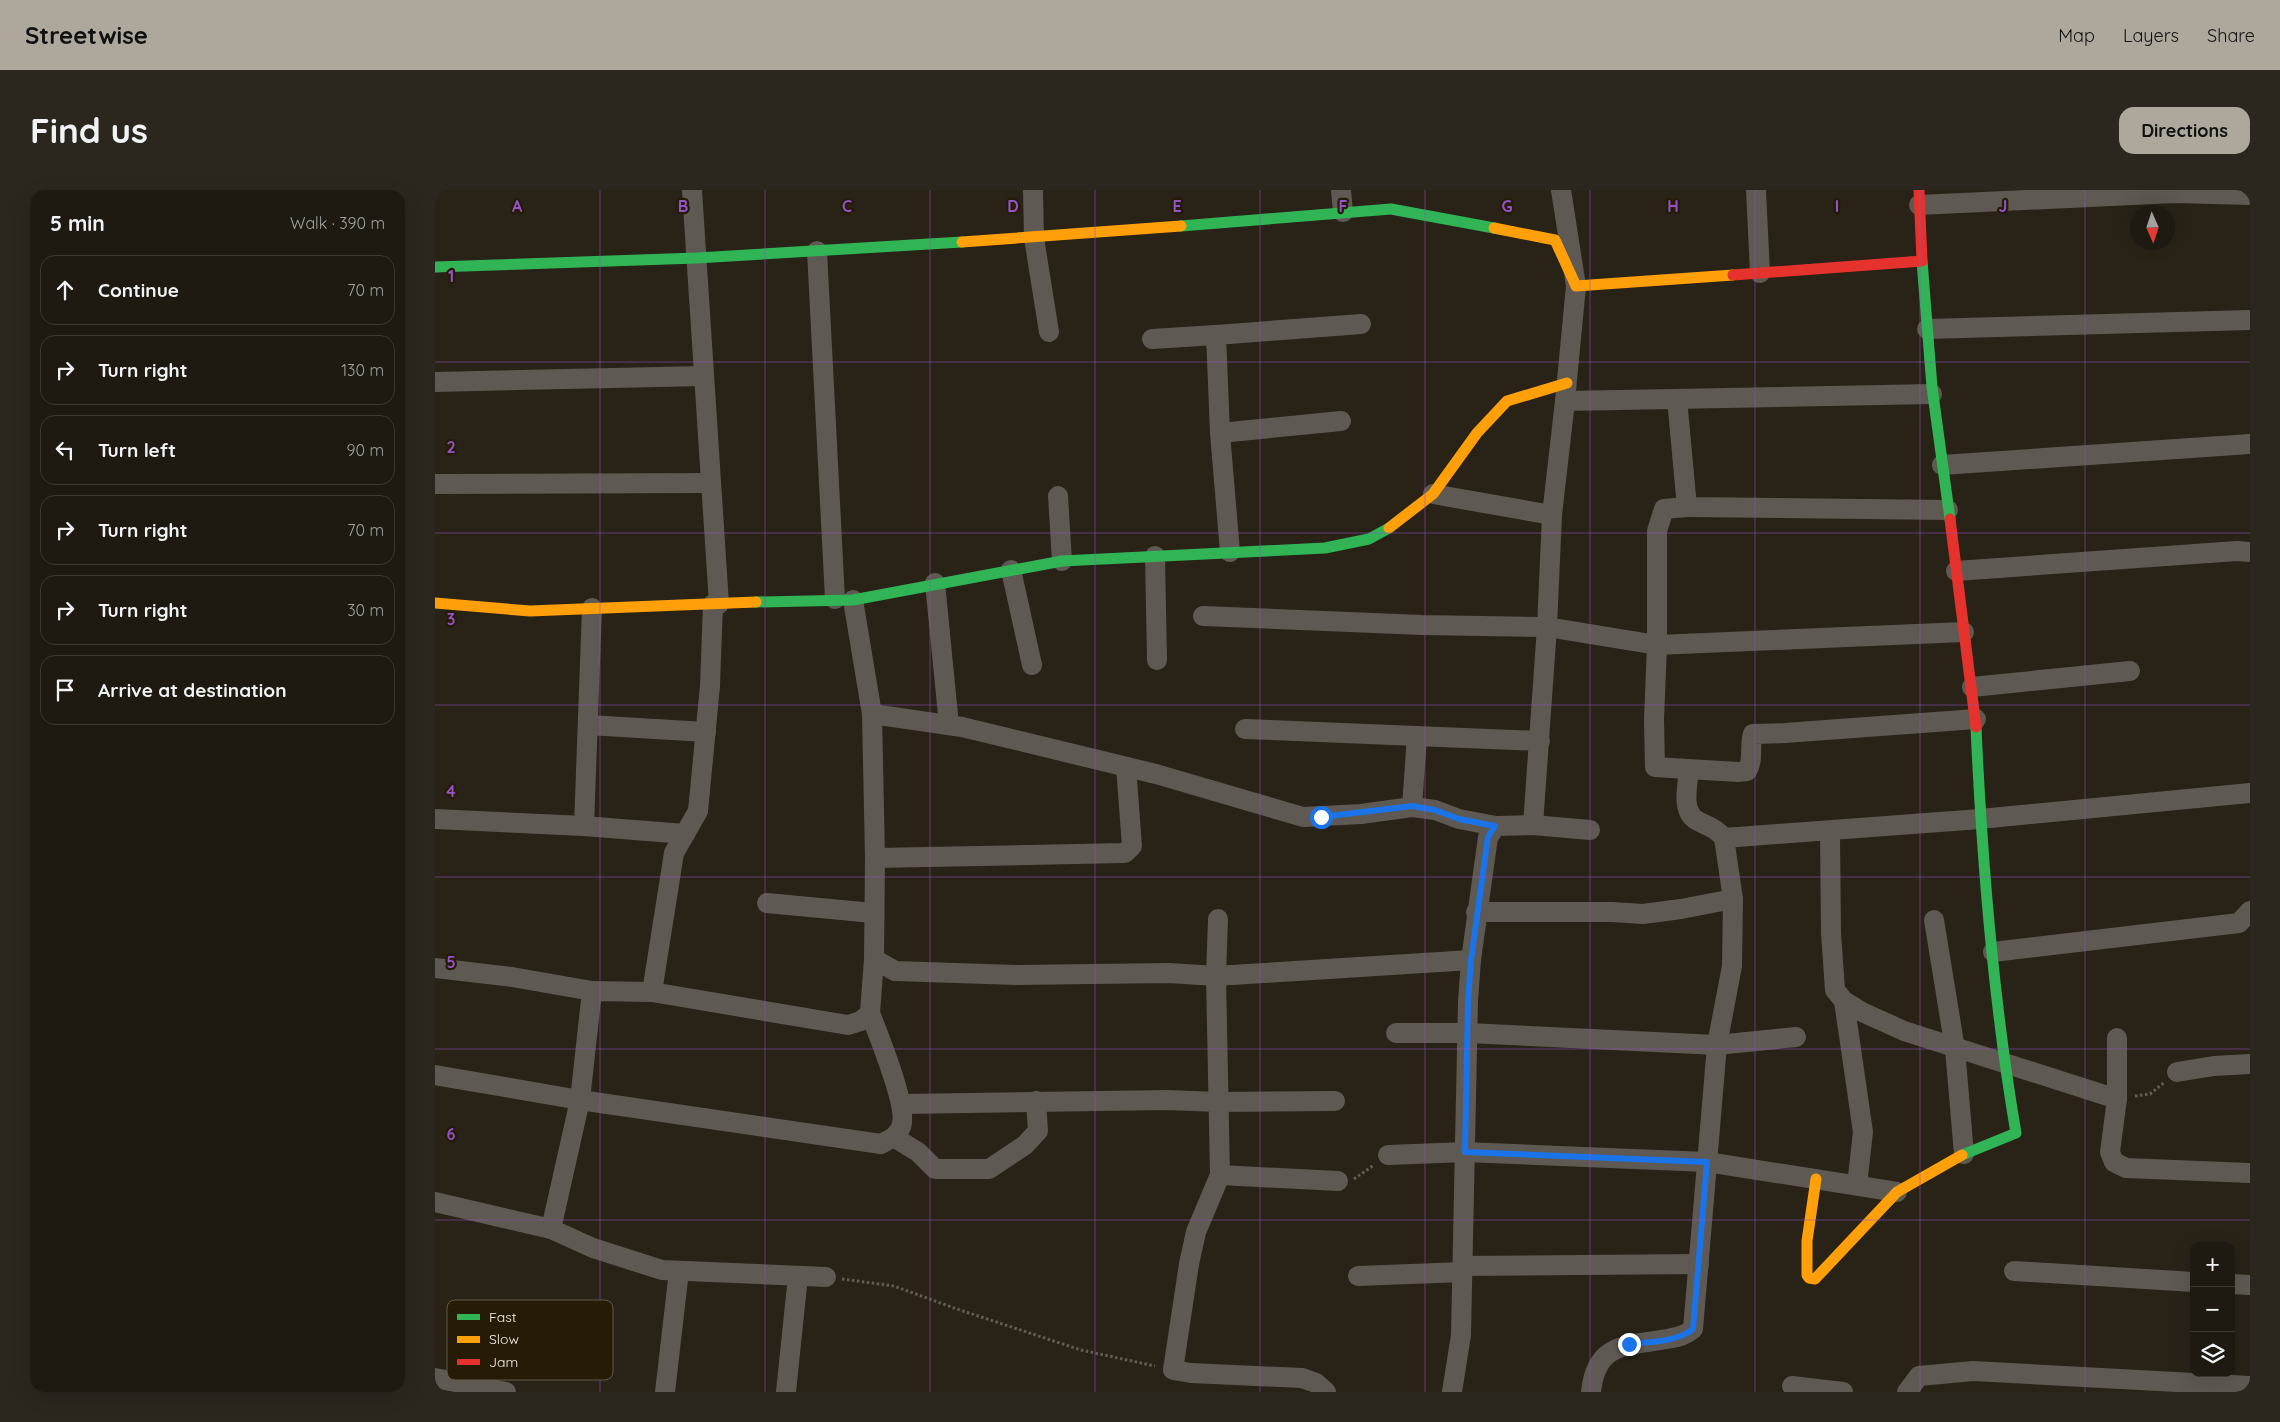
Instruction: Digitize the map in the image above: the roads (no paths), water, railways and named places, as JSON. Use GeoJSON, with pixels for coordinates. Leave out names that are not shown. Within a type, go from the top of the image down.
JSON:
{"type":"FeatureCollection","features":[{"type":"Feature","properties":{"kind":"street"},"geometry":{"type":"LineString","coordinates":[[652,992],[674,853],[698,811],[716,604],[692,190]]}},
{"type":"Feature","properties":{"kind":"street"},"geometry":{"type":"LineString","coordinates":[[1033,190],[1034,238],[1049,332]]}},
{"type":"Feature","properties":{"kind":"street"},"geometry":{"type":"LineString","coordinates":[[1341,190],[1343,212]]}},
{"type":"Feature","properties":{"kind":"street"},"geometry":{"type":"LineString","coordinates":[[1533,825],[1547,627],[1552,515],[1576,286],[1561,190]]}},
{"type":"Feature","properties":{"kind":"street"},"geometry":{"type":"LineString","coordinates":[[1756,190],[1760,272]]}},
{"type":"Feature","properties":{"kind":"street"},"geometry":{"type":"LineString","coordinates":[[1816,1179],[1807,1242],[1807,1275],[1809,1278],[1815,1279],[1897,1192],[1964,1154],[2016,1133],[2004,1062],[1980,819],[1976,719],[1933,394],[1919,198],[2175,192],[2250,195]]}},
{"type":"Feature","properties":{"kind":"street"},"geometry":{"type":"LineString","coordinates":[[435,267],[697,258],[1034,238],[1391,209],[1555,240],[1576,286]]}},
{"type":"Feature","properties":{"kind":"street"},"geometry":{"type":"LineString","coordinates":[[435,1075],[580,1100],[881,1144],[895,1138],[902,1125],[901,1104],[870,1013],[874,959],[875,858],[872,714],[844,600],[817,251]]}},
{"type":"Feature","properties":{"kind":"street"},"geometry":{"type":"LineString","coordinates":[[1576,286],[1922,261]]}},
{"type":"Feature","properties":{"kind":"street"},"geometry":{"type":"LineString","coordinates":[[1927,328],[2250,320]]}},
{"type":"Feature","properties":{"kind":"street"},"geometry":{"type":"LineString","coordinates":[[1151,339],[1361,324]]}},
{"type":"Feature","properties":{"kind":"street"},"geometry":{"type":"LineString","coordinates":[[1216,335],[1220,433],[1229,552]]}},
{"type":"Feature","properties":{"kind":"street"},"geometry":{"type":"LineString","coordinates":[[435,382],[704,376]]}},
{"type":"Feature","properties":{"kind":"street"},"geometry":{"type":"LineString","coordinates":[[435,603],[530,611],[844,600],[1061,560],[1325,548],[1369,539],[1396,524],[1433,494],[1477,433],[1507,401],[1566,392],[1677,399],[1933,394]]}},
{"type":"Feature","properties":{"kind":"street"},"geometry":{"type":"LineString","coordinates":[[1677,399],[1687,507]]}},
{"type":"Feature","properties":{"kind":"street"},"geometry":{"type":"LineString","coordinates":[[1220,433],[1341,421]]}},
{"type":"Feature","properties":{"kind":"street"},"geometry":{"type":"LineString","coordinates":[[1942,465],[2250,444]]}},
{"type":"Feature","properties":{"kind":"street"},"geometry":{"type":"LineString","coordinates":[[435,484],[710,483]]}},
{"type":"Feature","properties":{"kind":"street"},"geometry":{"type":"LineString","coordinates":[[1433,494],[1552,515]]}},
{"type":"Feature","properties":{"kind":"street"},"geometry":{"type":"LineString","coordinates":[[1058,496],[1061,560]]}},
{"type":"Feature","properties":{"kind":"street"},"geometry":{"type":"LineString","coordinates":[[1948,510],[1687,507],[1664,509],[1657,531],[1655,767],[1747,771],[1751,765],[1753,734],[1976,719]]}},
{"type":"Feature","properties":{"kind":"street"},"geometry":{"type":"LineString","coordinates":[[1956,571],[2237,551],[2250,552]]}},
{"type":"Feature","properties":{"kind":"street"},"geometry":{"type":"LineString","coordinates":[[1155,556],[1157,660]]}},
{"type":"Feature","properties":{"kind":"street"},"geometry":{"type":"LineString","coordinates":[[1011,570],[1032,665]]}},
{"type":"Feature","properties":{"kind":"street"},"geometry":{"type":"LineString","coordinates":[[935,583],[949,725]]}},
{"type":"Feature","properties":{"kind":"street"},"geometry":{"type":"LineString","coordinates":[[584,826],[593,608]]}},
{"type":"Feature","properties":{"kind":"street"},"geometry":{"type":"LineString","coordinates":[[1203,616],[1422,625],[1547,627],[1657,645],[1964,632]]}},
{"type":"Feature","properties":{"kind":"street"},"geometry":{"type":"LineString","coordinates":[[1972,688],[2130,671]]}},
{"type":"Feature","properties":{"kind":"street"},"geometry":{"type":"LineString","coordinates":[[872,714],[949,725],[1125,767],[1303,817],[1361,814],[1412,806],[1435,810],[1459,819],[1495,826],[1533,825],[1589,830]]}},
{"type":"Feature","properties":{"kind":"street"},"geometry":{"type":"LineString","coordinates":[[588,725],[705,732]]}},
{"type":"Feature","properties":{"kind":"street"},"geometry":{"type":"LineString","coordinates":[[1245,729],[1540,741]]}},
{"type":"Feature","properties":{"kind":"street"},"geometry":{"type":"LineString","coordinates":[[1412,806],[1417,736]]}},
{"type":"Feature","properties":{"kind":"street"},"geometry":{"type":"LineString","coordinates":[[875,858],[1125,852],[1132,846],[1125,767]]}},
{"type":"Feature","properties":{"kind":"street"},"geometry":{"type":"LineString","coordinates":[[1591,1392],[1592,1378],[1607,1353],[1629,1344],[1677,1337],[1687,1334],[1693,1329],[1717,1045],[1732,966],[1733,899],[1724,838],[1711,825],[1699,822],[1689,814],[1687,808],[1689,769]]}},
{"type":"Feature","properties":{"kind":"street"},"geometry":{"type":"LineString","coordinates":[[1724,838],[1830,832],[2250,793]]}},
{"type":"Feature","properties":{"kind":"street"},"geometry":{"type":"LineString","coordinates":[[435,819],[584,826],[685,834]]}},
{"type":"Feature","properties":{"kind":"street"},"geometry":{"type":"LineString","coordinates":[[1452,1392],[1461,1335],[1471,960],[1476,912],[1488,837],[1495,826]]}},
{"type":"Feature","properties":{"kind":"street"},"geometry":{"type":"LineString","coordinates":[[1830,832],[1830,923],[1835,990],[1844,1002],[1904,1031],[2117,1098]]}},
{"type":"Feature","properties":{"kind":"street"},"geometry":{"type":"LineString","coordinates":[[1476,912],[1612,912],[1643,914],[1681,910],[1733,899]]}},
{"type":"Feature","properties":{"kind":"street"},"geometry":{"type":"LineString","coordinates":[[767,903],[873,913]]}},
{"type":"Feature","properties":{"kind":"street"},"geometry":{"type":"LineString","coordinates":[[1993,952],[2239,923],[2250,911]]}},
{"type":"Feature","properties":{"kind":"street"},"geometry":{"type":"LineString","coordinates":[[1218,919],[1216,976],[1219,1174],[1196,1232],[1189,1264],[1173,1370],[1191,1373],[1302,1378],[1316,1383],[1326,1392]]}},
{"type":"Feature","properties":{"kind":"street"},"geometry":{"type":"LineString","coordinates":[[1934,920],[1955,1048],[1964,1154]]}},
{"type":"Feature","properties":{"kind":"street"},"geometry":{"type":"LineString","coordinates":[[874,959],[895,971],[1016,975],[1169,973],[1216,976],[1471,960]]}},
{"type":"Feature","properties":{"kind":"street"},"geometry":{"type":"LineString","coordinates":[[435,968],[512,977],[593,991],[652,992],[848,1025],[861,1022],[870,1013]]}},
{"type":"Feature","properties":{"kind":"street"},"geometry":{"type":"LineString","coordinates":[[551,1229],[580,1100],[593,991]]}},
{"type":"Feature","properties":{"kind":"street"},"geometry":{"type":"LineString","coordinates":[[1844,1002],[1863,1132],[1857,1185]]}},
{"type":"Feature","properties":{"kind":"street"},"geometry":{"type":"LineString","coordinates":[[1397,1034],[1468,1033],[1717,1045],[1796,1037]]}},
{"type":"Feature","properties":{"kind":"street"},"geometry":{"type":"LineString","coordinates":[[2117,1038],[2117,1098],[2110,1152],[2114,1162],[2126,1168],[2250,1173]]}},
{"type":"Feature","properties":{"kind":"street"},"geometry":{"type":"LineString","coordinates":[[2177,1072],[2214,1066],[2250,1064]]}},
{"type":"Feature","properties":{"kind":"street"},"geometry":{"type":"LineString","coordinates":[[901,1104],[1167,1100],[1219,1102],[1335,1101]]}},
{"type":"Feature","properties":{"kind":"street"},"geometry":{"type":"LineString","coordinates":[[895,1138],[918,1152],[935,1169],[989,1169],[1025,1145],[1038,1131],[1036,1102]]}},
{"type":"Feature","properties":{"kind":"street"},"geometry":{"type":"LineString","coordinates":[[1388,1156],[1465,1152],[1707,1162],[1897,1192]]}},
{"type":"Feature","properties":{"kind":"street"},"geometry":{"type":"LineString","coordinates":[[1219,1174],[1339,1181]]}},
{"type":"Feature","properties":{"kind":"street"},"geometry":{"type":"LineString","coordinates":[[435,1202],[551,1229],[593,1248],[662,1270],[826,1277]]}},
{"type":"Feature","properties":{"kind":"street"},"geometry":{"type":"LineString","coordinates":[[1358,1276],[1463,1269],[1699,1264]]}},
{"type":"Feature","properties":{"kind":"street"},"geometry":{"type":"LineString","coordinates":[[665,1392],[679,1271]]}},
{"type":"Feature","properties":{"kind":"street"},"geometry":{"type":"LineString","coordinates":[[2014,1271],[2190,1282]]}},
{"type":"Feature","properties":{"kind":"street"},"geometry":{"type":"LineString","coordinates":[[786,1392],[798,1276]]}},
{"type":"Feature","properties":{"kind":"street"},"geometry":{"type":"LineString","coordinates":[[2235,1284],[2250,1285]]}},
{"type":"Feature","properties":{"kind":"street"},"geometry":{"type":"LineString","coordinates":[[1907,1392],[1919,1376],[1973,1371],[2250,1386]]}},
{"type":"Feature","properties":{"kind":"street"},"geometry":{"type":"LineString","coordinates":[[435,1378],[507,1392]]}},
{"type":"Feature","properties":{"kind":"street"},"geometry":{"type":"LineString","coordinates":[[1792,1386],[1843,1392]]}}]}
